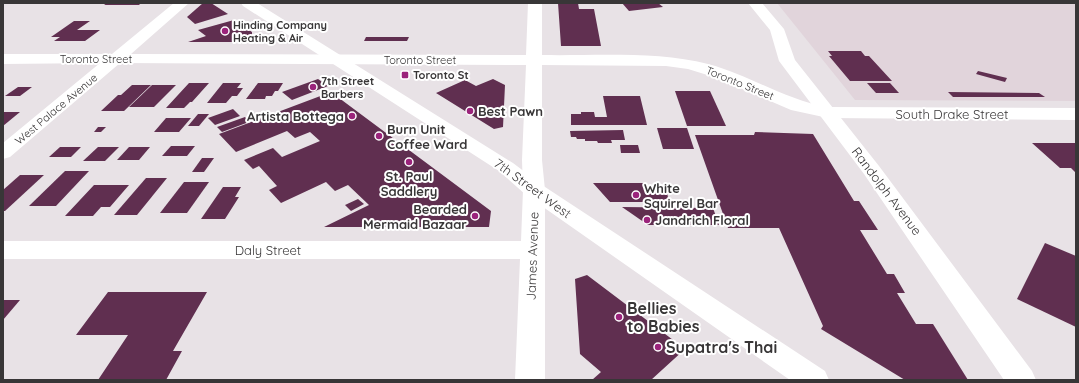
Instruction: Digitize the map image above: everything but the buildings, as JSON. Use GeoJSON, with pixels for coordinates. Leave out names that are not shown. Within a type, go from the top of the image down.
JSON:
{"type":"FeatureCollection","features":[{"type":"Feature","properties":{"kind":"street","name":"West Palace Avenue"},"geometry":{"type":"LineString","coordinates":[[3,153],[182,3]]}},
{"type":"Feature","properties":{"kind":"street","name":"7th Street West"},"geometry":{"type":"LineString","coordinates":[[248,3],[506,167],[534,190],[814,380]]}},
{"type":"Feature","properties":{"kind":"street","name":"James Avenue"},"geometry":{"type":"LineString","coordinates":[[530,380],[534,190],[532,160],[535,3]]}},
{"type":"Feature","properties":{"kind":"street","name":"Randolph Avenue"},"geometry":{"type":"LineString","coordinates":[[755,3],[777,29],[787,61],[872,170],[914,227],[1021,380]]}},
{"type":"Feature","properties":{"kind":"street","name":"Toronto Street"},"geometry":{"type":"LineString","coordinates":[[3,59],[292,58],[336,60],[666,61],[690,64],[724,74],[776,97],[808,109],[828,113]]}},
{"type":"Feature","properties":{"kind":"street","name":"South Drake Street"},"geometry":{"type":"LineString","coordinates":[[828,113],[1076,114]]}},
{"type":"Feature","properties":{"kind":"street","name":"Daly Street"},"geometry":{"type":"LineString","coordinates":[[3,250],[532,250]]}},
{"type":"Feature","properties":{"kind":"shaded area"},"geometry":{"type":"Polygon","coordinates":[[[777,3],[1076,3],[1076,101],[855,100],[777,3]]]}},
{"type":"Feature","properties":{"kind":"place","name":"Hinding Company Heating & Air"},"geometry":{"type":"Point","coordinates":[225,31]}},
{"type":"Feature","properties":{"kind":"place","name":"Toronto St"},"geometry":{"type":"Point","coordinates":[405,75]}},
{"type":"Feature","properties":{"kind":"place","name":"7th Street Barbers"},"geometry":{"type":"Point","coordinates":[313,87]}},
{"type":"Feature","properties":{"kind":"place","name":"Best Pawn"},"geometry":{"type":"Point","coordinates":[470,111]}},
{"type":"Feature","properties":{"kind":"place","name":"Artista Bottega"},"geometry":{"type":"Point","coordinates":[352,116]}},
{"type":"Feature","properties":{"kind":"place","name":"Burn Unit Coffee Ward"},"geometry":{"type":"Point","coordinates":[379,136]}},
{"type":"Feature","properties":{"kind":"place","name":"St. Paul Saddlery"},"geometry":{"type":"Point","coordinates":[409,162]}},
{"type":"Feature","properties":{"kind":"place","name":"White Squirrel Bar"},"geometry":{"type":"Point","coordinates":[636,195]}},
{"type":"Feature","properties":{"kind":"place","name":"Bearded Mermaid Bazaar"},"geometry":{"type":"Point","coordinates":[475,216]}},
{"type":"Feature","properties":{"kind":"place","name":"Jandrich Floral"},"geometry":{"type":"Point","coordinates":[647,220]}},
{"type":"Feature","properties":{"kind":"place","name":"Bellies to Babies"},"geometry":{"type":"Point","coordinates":[619,317]}},
{"type":"Feature","properties":{"kind":"place","name":"Supatra's Thai"},"geometry":{"type":"Point","coordinates":[658,347]}}]}
